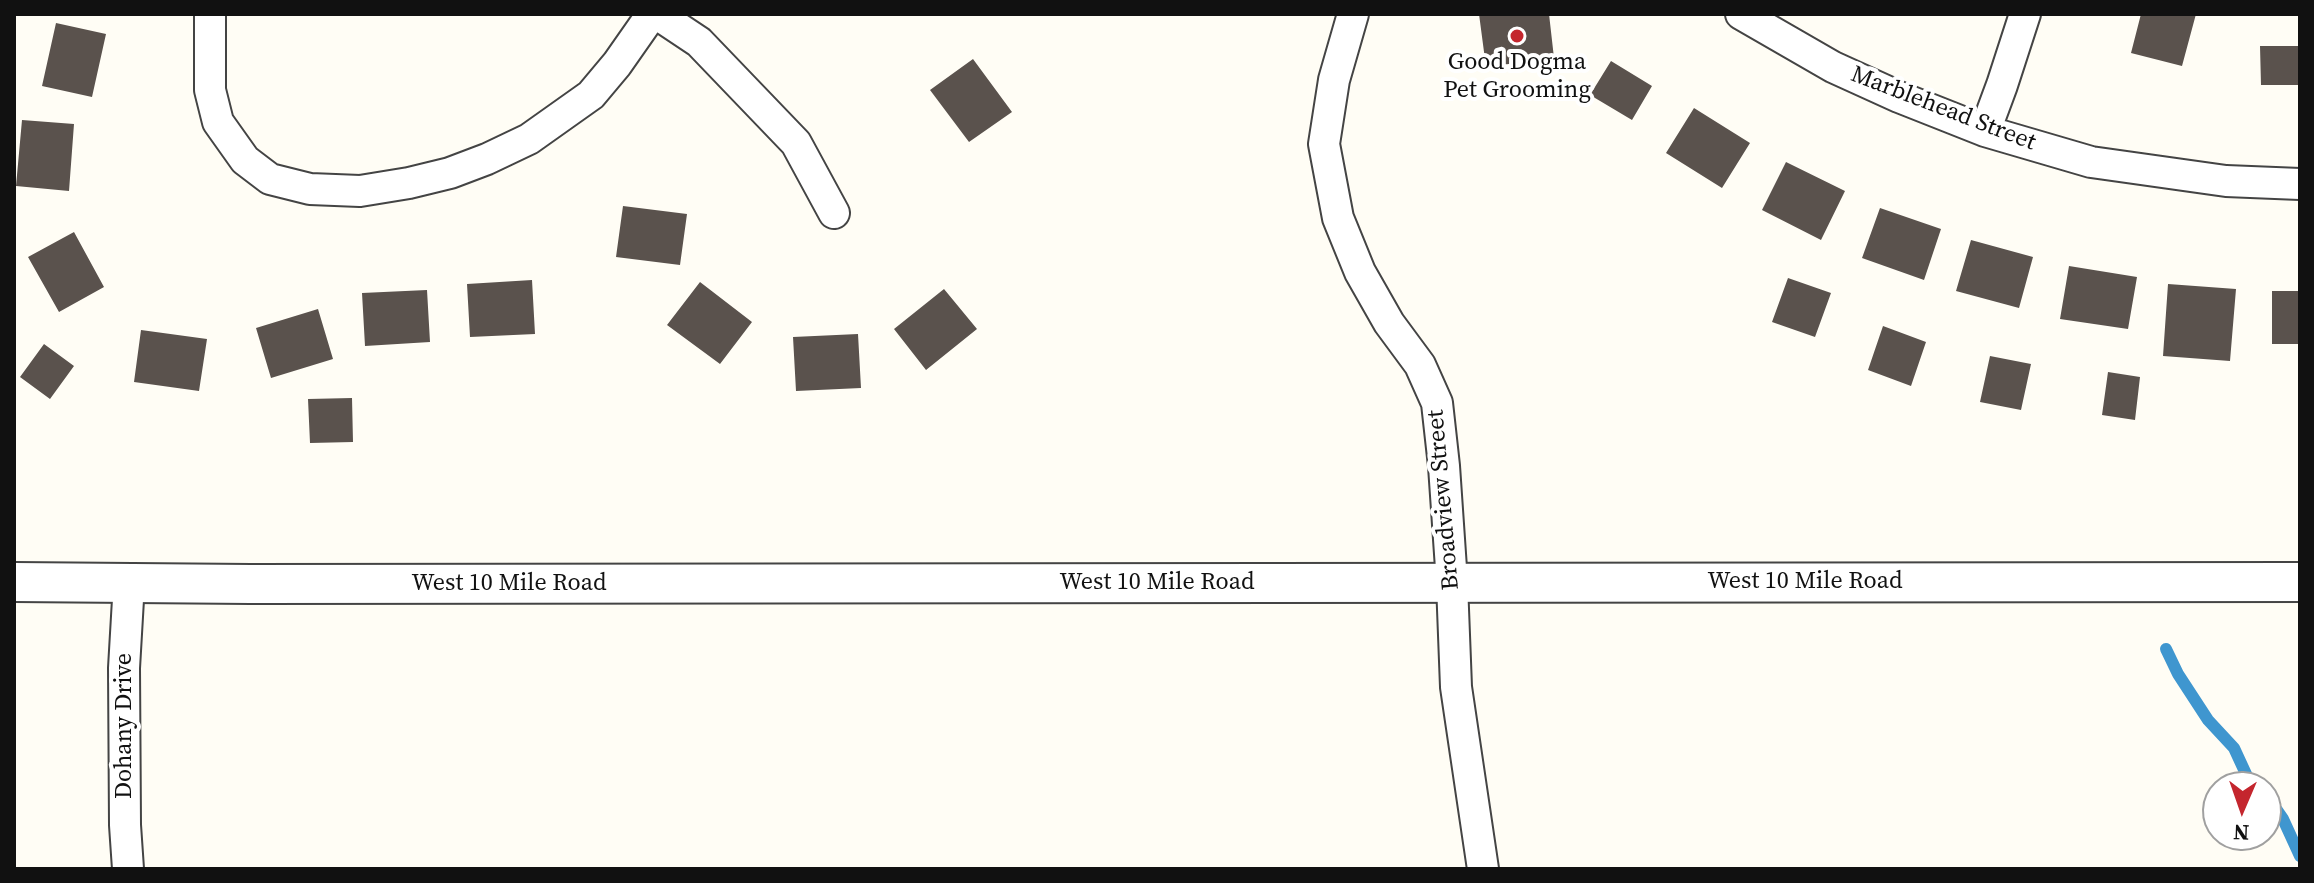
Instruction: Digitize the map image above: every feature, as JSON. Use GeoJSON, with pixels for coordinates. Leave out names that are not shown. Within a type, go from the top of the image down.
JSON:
{"type":"FeatureCollection","features":[{"type":"Feature","properties":{"kind":"street"},"geometry":{"type":"LineString","coordinates":[[210,14],[210,90],[218,122],[245,160],[270,179],[310,189],[360,191],[450,173],[487,159],[529,139],[591,95],[654,14],[699,42],[796,143],[834,213]]}},
{"type":"Feature","properties":{"kind":"street","name":"Broadview Street"},"geometry":{"type":"LineString","coordinates":[[1353,14],[1334,80],[1324,144],[1338,218],[1360,272],[1389,323],[1420,365],[1437,403],[1452,583],[1456,687],[1483,869]]}},
{"type":"Feature","properties":{"kind":"street","name":"Marblehead Street"},"geometry":{"type":"LineString","coordinates":[[1741,14],[1833,67],[1985,131],[2091,162],[2226,181],[2300,184]]}},
{"type":"Feature","properties":{"kind":"street"},"geometry":{"type":"LineString","coordinates":[[1985,131],[2025,14]]}},
{"type":"Feature","properties":{"kind":"street","name":"West 10 Mile Road"},"geometry":{"type":"LineString","coordinates":[[14,582],[2300,582]]}},
{"type":"Feature","properties":{"kind":"street","name":"Dohany Drive"},"geometry":{"type":"LineString","coordinates":[[128,869],[124,668],[129,582]]}},
{"type":"Feature","properties":{"kind":"building","name":"Good Dogma Pet Grooming"},"geometry":{"type":"Polygon","coordinates":[[[1479,14],[1549,14],[1554,58],[1486,67],[1479,14]]]}},
{"type":"Feature","properties":{"kind":"building"},"geometry":{"type":"Polygon","coordinates":[[[2141,14],[2196,14],[2182,66],[2131,53],[2141,14]]]}},
{"type":"Feature","properties":{"kind":"building"},"geometry":{"type":"Polygon","coordinates":[[[56,23],[106,34],[92,97],[42,86],[56,23]]]}},
{"type":"Feature","properties":{"kind":"building"},"geometry":{"type":"Polygon","coordinates":[[[2260,46],[2300,46],[2300,85],[2261,85],[2260,46]]]}},
{"type":"Feature","properties":{"kind":"building"},"geometry":{"type":"Polygon","coordinates":[[[973,59],[1012,112],[969,142],[930,90],[973,59]]]}},
{"type":"Feature","properties":{"kind":"building"},"geometry":{"type":"Polygon","coordinates":[[[1611,61],[1652,86],[1632,120],[1590,95],[1611,61]]]}},
{"type":"Feature","properties":{"kind":"building"},"geometry":{"type":"Polygon","coordinates":[[[1694,108],[1750,143],[1722,188],[1666,153],[1694,108]]]}},
{"type":"Feature","properties":{"kind":"building"},"geometry":{"type":"Polygon","coordinates":[[[22,120],[74,124],[69,191],[16,186],[22,120]]]}},
{"type":"Feature","properties":{"kind":"building"},"geometry":{"type":"Polygon","coordinates":[[[1786,162],[1845,191],[1821,240],[1762,210],[1786,162]]]}},
{"type":"Feature","properties":{"kind":"building"},"geometry":{"type":"Polygon","coordinates":[[[623,206],[687,214],[680,265],[616,257],[623,206]]]}},
{"type":"Feature","properties":{"kind":"building"},"geometry":{"type":"Polygon","coordinates":[[[1880,208],[1941,229],[1924,280],[1862,258],[1880,208]]]}},
{"type":"Feature","properties":{"kind":"building"},"geometry":{"type":"Polygon","coordinates":[[[74,232],[104,287],[59,312],[28,257],[74,232]]]}},
{"type":"Feature","properties":{"kind":"building"},"geometry":{"type":"Polygon","coordinates":[[[1971,240],[2033,257],[2019,308],[1956,291],[1971,240]]]}},
{"type":"Feature","properties":{"kind":"building"},"geometry":{"type":"Polygon","coordinates":[[[2069,266],[2137,277],[2128,329],[2060,319],[2069,266]]]}},
{"type":"Feature","properties":{"kind":"building"},"geometry":{"type":"Polygon","coordinates":[[[1788,278],[1831,293],[1815,337],[1772,322],[1788,278]]]}},
{"type":"Feature","properties":{"kind":"building"},"geometry":{"type":"Polygon","coordinates":[[[532,280],[535,334],[470,337],[467,284],[532,280]]]}},
{"type":"Feature","properties":{"kind":"building"},"geometry":{"type":"Polygon","coordinates":[[[700,282],[752,322],[720,364],[667,325],[700,282]]]}},
{"type":"Feature","properties":{"kind":"building"},"geometry":{"type":"Polygon","coordinates":[[[2168,284],[2236,289],[2230,361],[2163,356],[2168,284]]]}},
{"type":"Feature","properties":{"kind":"building"},"geometry":{"type":"Polygon","coordinates":[[[944,289],[977,329],[926,370],[894,329],[944,289]]]}},
{"type":"Feature","properties":{"kind":"building"},"geometry":{"type":"Polygon","coordinates":[[[427,290],[430,342],[365,346],[362,293],[427,290]]]}},
{"type":"Feature","properties":{"kind":"building"},"geometry":{"type":"Polygon","coordinates":[[[2272,291],[2300,291],[2300,344],[2272,344],[2272,291]]]}},
{"type":"Feature","properties":{"kind":"building"},"geometry":{"type":"Polygon","coordinates":[[[318,309],[333,359],[271,378],[256,328],[318,309]]]}},
{"type":"Feature","properties":{"kind":"building"},"geometry":{"type":"Polygon","coordinates":[[[1883,326],[1926,342],[1911,386],[1868,370],[1883,326]]]}},
{"type":"Feature","properties":{"kind":"building"},"geometry":{"type":"Polygon","coordinates":[[[141,330],[207,339],[199,391],[134,382],[141,330]]]}},
{"type":"Feature","properties":{"kind":"building"},"geometry":{"type":"Polygon","coordinates":[[[858,334],[861,388],[796,391],[793,337],[858,334]]]}},
{"type":"Feature","properties":{"kind":"building"},"geometry":{"type":"Polygon","coordinates":[[[44,344],[74,366],[50,399],[20,377],[44,344]]]}},
{"type":"Feature","properties":{"kind":"building"},"geometry":{"type":"Polygon","coordinates":[[[1990,356],[2031,364],[2021,410],[1980,402],[1990,356]]]}},
{"type":"Feature","properties":{"kind":"building"},"geometry":{"type":"Polygon","coordinates":[[[2108,372],[2140,377],[2135,420],[2102,415],[2108,372]]]}},
{"type":"Feature","properties":{"kind":"building"},"geometry":{"type":"Polygon","coordinates":[[[352,398],[353,442],[310,443],[308,399],[352,398]]]}},
{"type":"Feature","properties":{"kind":"waterway"},"geometry":{"type":"LineString","coordinates":[[2166,649],[2178,674],[2208,720],[2234,748],[2245,771]]}},
{"type":"Feature","properties":{"kind":"waterway"},"geometry":{"type":"LineString","coordinates":[[2282,818],[2300,856]]}},
{"type":"Feature","properties":{"kind":"place","name":"Good Dogma Pet Grooming"},"geometry":{"type":"Point","coordinates":[1517,36]}}]}
